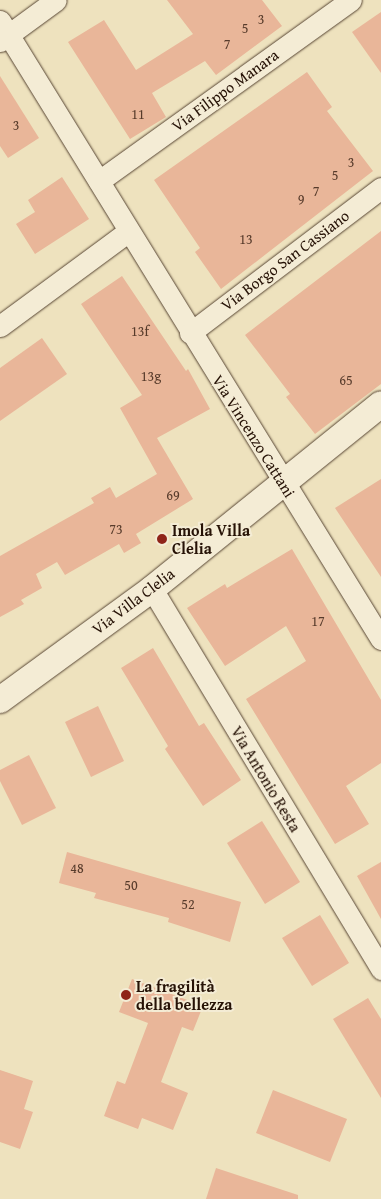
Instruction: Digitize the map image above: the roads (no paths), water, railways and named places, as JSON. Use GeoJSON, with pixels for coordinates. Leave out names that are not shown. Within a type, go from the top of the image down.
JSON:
{"type":"FeatureCollection","features":[{"type":"Feature","properties":{"kind":"street"},"geometry":{"type":"LineString","coordinates":[[3,32],[56,0]]}},
{"type":"Feature","properties":{"kind":"street","name":"Via Filippo Manara"},"geometry":{"type":"LineString","coordinates":[[99,180],[351,0]]}},
{"type":"Feature","properties":{"kind":"street","name":"Via Vincenzo Cattani"},"geometry":{"type":"LineString","coordinates":[[3,32],[99,180],[190,333],[381,639]]}},
{"type":"Feature","properties":{"kind":"street","name":"Via Borgo San Cassiano"},"geometry":{"type":"LineString","coordinates":[[190,333],[381,188]]}},
{"type":"Feature","properties":{"kind":"street"},"geometry":{"type":"LineString","coordinates":[[0,326],[129,231]]}},
{"type":"Feature","properties":{"kind":"street","name":"Via Villa Clelia"},"geometry":{"type":"LineString","coordinates":[[0,700],[152,589],[282,481],[381,404]]}},
{"type":"Feature","properties":{"kind":"street","name":"Via Antonio Resta"},"geometry":{"type":"LineString","coordinates":[[152,589],[381,969]]}},
{"type":"Feature","properties":{"kind":"place","name":"Imola Villa Clelia"},"geometry":{"type":"Point","coordinates":[162,539]}},
{"type":"Feature","properties":{"kind":"place","name":"La fragilità della bellezza"},"geometry":{"type":"Point","coordinates":[126,995]}}]}
